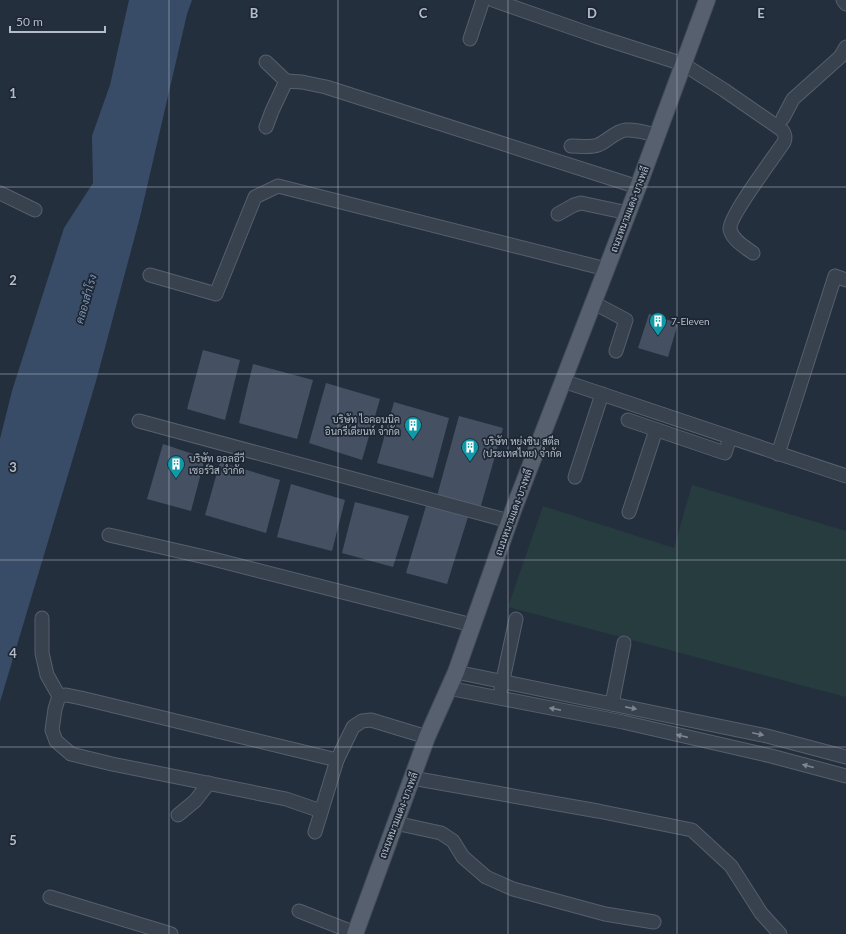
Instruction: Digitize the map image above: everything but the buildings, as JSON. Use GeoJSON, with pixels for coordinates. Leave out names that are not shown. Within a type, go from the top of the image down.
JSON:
{"type":"FeatureCollection","features":[{"type":"Feature","properties":{"kind":"main road","name":"ถนนหนามแดง-บางพลี"},"geometry":{"type":"LineString","coordinates":[[355,934],[427,737],[456,672],[509,521],[638,188],[706,0]]}},
{"type":"Feature","properties":{"kind":"street"},"geometry":{"type":"LineString","coordinates":[[470,39],[483,0]]}},
{"type":"Feature","properties":{"kind":"street"},"geometry":{"type":"LineString","coordinates":[[493,0],[596,36],[683,64],[782,130],[785,133],[786,138],[784,142],[738,208],[730,228],[736,240],[753,253]]}},
{"type":"Feature","properties":{"kind":"street"},"geometry":{"type":"LineString","coordinates":[[843,0],[846,4]]}},
{"type":"Feature","properties":{"kind":"street"},"geometry":{"type":"LineString","coordinates":[[783,118],[794,99],[840,57],[846,47]]}},
{"type":"Feature","properties":{"kind":"street"},"geometry":{"type":"LineString","coordinates":[[266,62],[286,81],[302,82],[326,87],[638,188]]}},
{"type":"Feature","properties":{"kind":"street"},"geometry":{"type":"LineString","coordinates":[[266,127],[286,81]]}},
{"type":"Feature","properties":{"kind":"street"},"geometry":{"type":"LineString","coordinates":[[570,146],[592,147],[600,144],[617,132],[625,130],[635,130],[656,135]]}},
{"type":"Feature","properties":{"kind":"street"},"geometry":{"type":"LineString","coordinates":[[150,275],[216,294],[255,198],[278,186],[606,269]]}},
{"type":"Feature","properties":{"kind":"street"},"geometry":{"type":"LineString","coordinates":[[0,193],[35,210]]}},
{"type":"Feature","properties":{"kind":"street"},"geometry":{"type":"LineString","coordinates":[[558,214],[574,205],[581,203],[628,213]]}},
{"type":"Feature","properties":{"kind":"street"},"geometry":{"type":"LineString","coordinates":[[778,454],[835,276],[846,280]]}},
{"type":"Feature","properties":{"kind":"street"},"geometry":{"type":"LineString","coordinates":[[594,302],[626,320],[616,351]]}},
{"type":"Feature","properties":{"kind":"street"},"geometry":{"type":"LineString","coordinates":[[563,381],[846,476]]}},
{"type":"Feature","properties":{"kind":"street"},"geometry":{"type":"LineString","coordinates":[[575,477],[602,394]]}},
{"type":"Feature","properties":{"kind":"street"},"geometry":{"type":"LineString","coordinates":[[628,420],[725,453],[730,438]]}},
{"type":"Feature","properties":{"kind":"street"},"geometry":{"type":"LineString","coordinates":[[139,421],[509,521]]}},
{"type":"Feature","properties":{"kind":"street"},"geometry":{"type":"LineString","coordinates":[[629,512],[656,430]]}},
{"type":"Feature","properties":{"kind":"street"},"geometry":{"type":"LineString","coordinates":[[109,535],[209,558],[472,625]]}},
{"type":"Feature","properties":{"kind":"street"},"geometry":{"type":"LineString","coordinates":[[42,618],[42,653],[45,668],[47,675],[59,696]]}},
{"type":"Feature","properties":{"kind":"street"},"geometry":{"type":"LineString","coordinates":[[499,698],[516,619]]}},
{"type":"Feature","properties":{"kind":"street"},"geometry":{"type":"LineString","coordinates":[[612,704],[624,643]]}},
{"type":"Feature","properties":{"kind":"street"},"geometry":{"type":"LineString","coordinates":[[456,672],[766,736],[846,757]]}},
{"type":"Feature","properties":{"kind":"street"},"geometry":{"type":"LineString","coordinates":[[448,688],[623,722],[771,756],[846,776]]}},
{"type":"Feature","properties":{"kind":"street"},"geometry":{"type":"LineString","coordinates":[[59,696],[66,695],[81,698],[338,760]]}},
{"type":"Feature","properties":{"kind":"street"},"geometry":{"type":"LineString","coordinates":[[59,696],[54,709],[52,730],[56,741],[71,754],[286,799],[321,811]]}},
{"type":"Feature","properties":{"kind":"street"},"geometry":{"type":"LineString","coordinates":[[315,832],[338,760],[354,727],[362,721],[371,720],[427,737]]}},
{"type":"Feature","properties":{"kind":"street"},"geometry":{"type":"LineString","coordinates":[[412,778],[598,811],[692,830],[731,866],[761,913],[780,934]]}},
{"type":"Feature","properties":{"kind":"street"},"geometry":{"type":"LineString","coordinates":[[178,815],[194,801],[209,783]]}},
{"type":"Feature","properties":{"kind":"street"},"geometry":{"type":"LineString","coordinates":[[395,823],[441,833],[453,841],[463,857],[486,877],[513,889],[605,914],[654,922]]}},
{"type":"Feature","properties":{"kind":"street"},"geometry":{"type":"LineString","coordinates":[[50,897],[171,934]]}},
{"type":"Feature","properties":{"kind":"street"},"geometry":{"type":"LineString","coordinates":[[299,911],[355,934]]}},
{"type":"Feature","properties":{"kind":"green space"},"geometry":{"type":"Polygon","coordinates":[[[692,485],[846,531],[846,697],[508,607],[543,506],[674,548],[692,485]]]}},
{"type":"Feature","properties":{"kind":"water","name":"คลองสำโรง"},"geometry":{"type":"Polygon","coordinates":[[[129,0],[192,0],[187,14],[140,217],[96,381],[0,702],[0,439],[12,391],[64,228],[93,183],[92,136],[110,85],[129,0]]]}},
{"type":"Feature","properties":{"kind":"place","name":"7-Eleven"},"geometry":{"type":"Point","coordinates":[658,336]}},
{"type":"Feature","properties":{"kind":"place","name":"บริษัท ไอคอนนิค อินกรีเดียนท์ จำกัด"},"geometry":{"type":"Point","coordinates":[413,440]}},
{"type":"Feature","properties":{"kind":"place","name":"บริษัท หย่งซิน สตีล (ประเทศไทย) จํากัด"},"geometry":{"type":"Point","coordinates":[470,462]}},
{"type":"Feature","properties":{"kind":"place","name":"บริษัท ออลอีวี เซอร์วิส จำกัด"},"geometry":{"type":"Point","coordinates":[176,479]}}]}
